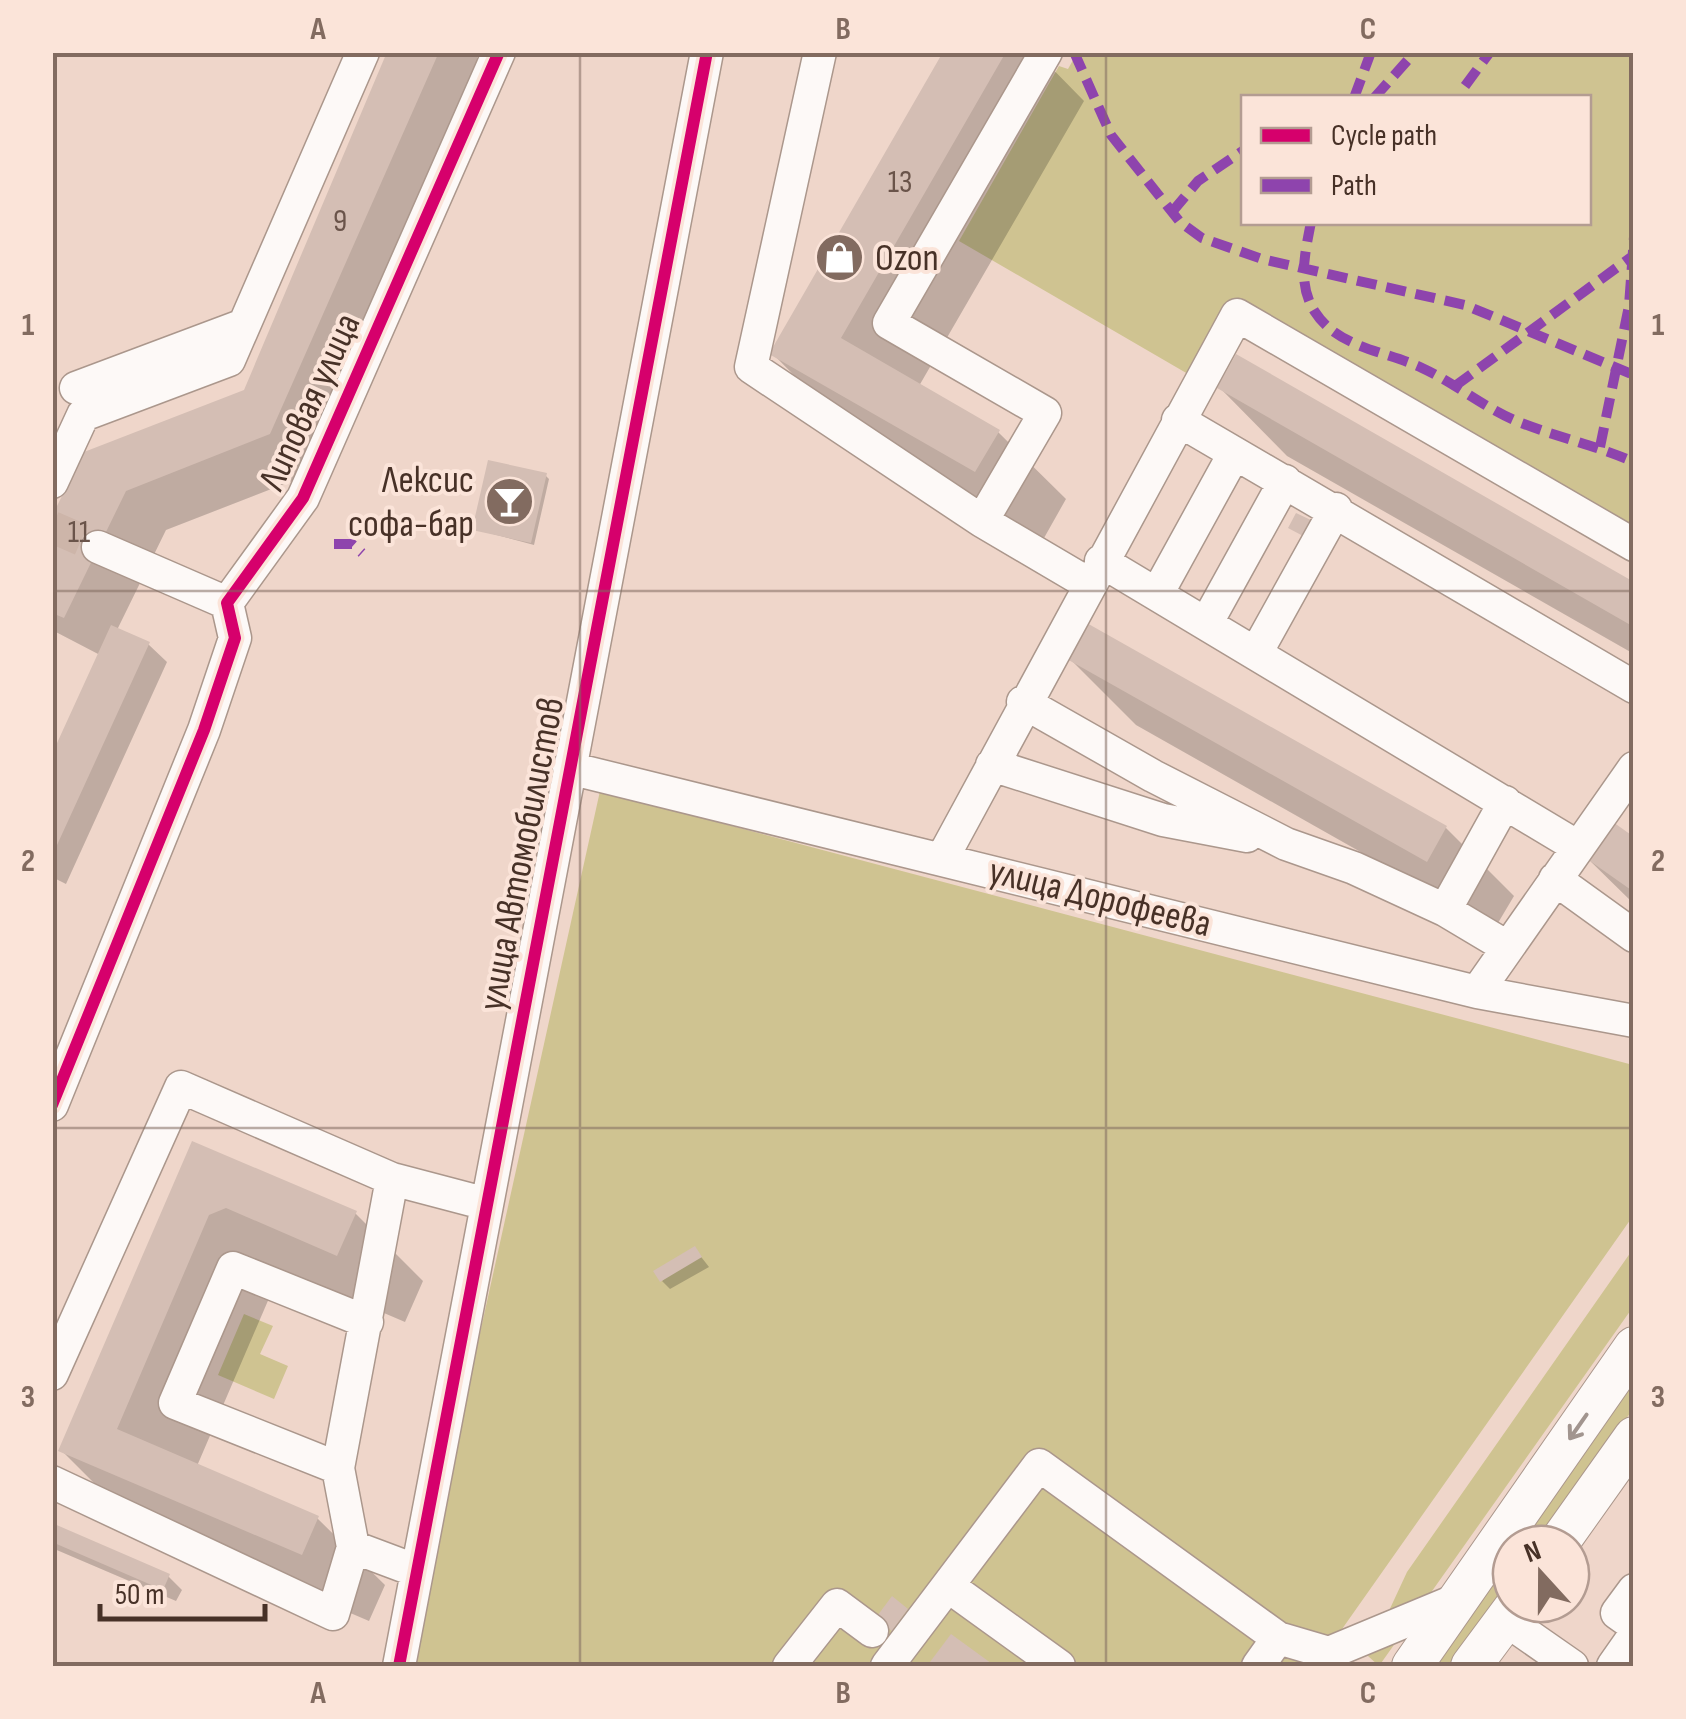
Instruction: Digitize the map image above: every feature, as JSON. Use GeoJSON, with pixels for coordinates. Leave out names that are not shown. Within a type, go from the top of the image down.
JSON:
{"type":"FeatureCollection","features":[{"type":"Feature","properties":{"kind":"main road"},"geometry":{"type":"LineString","coordinates":[[1412,1666],[1634,1347]]}},
{"type":"Feature","properties":{"kind":"main road"},"geometry":{"type":"LineString","coordinates":[[1572,1524],[1634,1437]]}},
{"type":"Feature","properties":{"kind":"main road"},"geometry":{"type":"LineString","coordinates":[[1471,1666],[1503,1624]]}},
{"type":"Feature","properties":{"kind":"street"},"geometry":{"type":"LineString","coordinates":[[52,482],[84,415],[229,360],[364,52]]}},
{"type":"Feature","properties":{"kind":"street","name":"Липовая улица"},"geometry":{"type":"LineString","coordinates":[[228,603],[302,498],[499,52]]}},
{"type":"Feature","properties":{"kind":"street","name":"улица Автомобилистов"},"geometry":{"type":"LineString","coordinates":[[399,1666],[707,52]]}},
{"type":"Feature","properties":{"kind":"street"},"geometry":{"type":"LineString","coordinates":[[820,52],[751,367],[982,521],[1095,572],[1157,594],[1578,847]]}},
{"type":"Feature","properties":{"kind":"street"},"geometry":{"type":"LineString","coordinates":[[982,521],[1045,413],[888,324],[1046,52]]}},
{"type":"Feature","properties":{"kind":"street"},"geometry":{"type":"LineString","coordinates":[[942,859],[1023,702],[1237,315],[1634,545]]}},
{"type":"Feature","properties":{"kind":"street"},"geometry":{"type":"LineString","coordinates":[[76,388],[244,324]]}},
{"type":"Feature","properties":{"kind":"street"},"geometry":{"type":"LineString","coordinates":[[1178,420],[1634,687]]}},
{"type":"Feature","properties":{"kind":"street"},"geometry":{"type":"LineString","coordinates":[[1157,594],[1234,454]]}},
{"type":"Feature","properties":{"kind":"street"},"geometry":{"type":"LineString","coordinates":[[1206,624],[1285,481]]}},
{"type":"Feature","properties":{"kind":"street"},"geometry":{"type":"LineString","coordinates":[[1256,653],[1336,510]]}},
{"type":"Feature","properties":{"kind":"street"},"geometry":{"type":"LineString","coordinates":[[52,1105],[204,730],[236,638],[228,603],[98,548]]}},
{"type":"Feature","properties":{"kind":"street"},"geometry":{"type":"LineString","coordinates":[[1023,702],[1152,776],[1286,844],[1354,868],[1445,910],[1507,948]]}},
{"type":"Feature","properties":{"kind":"street"},"geometry":{"type":"LineString","coordinates":[[992,765],[1164,820],[1286,844]]}},
{"type":"Feature","properties":{"kind":"street","name":"улица Дорофеева"},"geometry":{"type":"LineString","coordinates":[[569,768],[1477,992],[1634,1021]]}},
{"type":"Feature","properties":{"kind":"street"},"geometry":{"type":"LineString","coordinates":[[1477,992],[1634,768]]}},
{"type":"Feature","properties":{"kind":"street"},"geometry":{"type":"LineString","coordinates":[[1445,910],[1505,802]]}},
{"type":"Feature","properties":{"kind":"street"},"geometry":{"type":"LineString","coordinates":[[1555,879],[1634,936]]}},
{"type":"Feature","properties":{"kind":"street"},"geometry":{"type":"LineString","coordinates":[[52,1374],[181,1086],[392,1180],[486,1204]]}},
{"type":"Feature","properties":{"kind":"street"},"geometry":{"type":"LineString","coordinates":[[52,1482],[333,1614],[353,1547],[338,1468],[392,1180]]}},
{"type":"Feature","properties":{"kind":"street"},"geometry":{"type":"LineString","coordinates":[[338,1468],[175,1403],[233,1268],[368,1322]]}},
{"type":"Feature","properties":{"kind":"street"},"geometry":{"type":"LineString","coordinates":[[887,1666],[1039,1465],[1278,1638],[1325,1660],[1459,1600]]}},
{"type":"Feature","properties":{"kind":"street"},"geometry":{"type":"LineString","coordinates":[[353,1547],[417,1570]]}},
{"type":"Feature","properties":{"kind":"street"},"geometry":{"type":"LineString","coordinates":[[948,1586],[1058,1666]]}},
{"type":"Feature","properties":{"kind":"street"},"geometry":{"type":"LineString","coordinates":[[1634,1590],[1618,1613],[1634,1625]]}},
{"type":"Feature","properties":{"kind":"street"},"geometry":{"type":"LineString","coordinates":[[789,1666],[837,1605],[872,1631]]}},
{"type":"Feature","properties":{"kind":"street"},"geometry":{"type":"LineString","coordinates":[[1525,1624],[1572,1666]]}},
{"type":"Feature","properties":{"kind":"street"},"geometry":{"type":"LineString","coordinates":[[1613,1666],[1634,1636]]}},
{"type":"Feature","properties":{"kind":"street"},"geometry":{"type":"LineString","coordinates":[[1258,1666],[1278,1638]]}},
{"type":"Feature","properties":{"kind":"shaded area"},"geometry":{"type":"Polygon","coordinates":[[[1077,53],[1633,53],[1633,529],[1231,302],[1188,374],[959,241],[1059,66],[1068,69],[1077,53]]]}},
{"type":"Feature","properties":{"kind":"shaded area"},"geometry":{"type":"Polygon","coordinates":[[[600,791],[1633,1065],[1633,1216],[1316,1666],[411,1666],[457,1437],[600,791]]]}},
{"type":"Feature","properties":{"kind":"shaded area"},"geometry":{"type":"Polygon","coordinates":[[[1633,1249],[1633,1307],[1379,1666],[1368,1656],[1407,1572],[1633,1249]]]}},
{"type":"Feature","properties":{"kind":"shaded area"},"geometry":{"type":"Polygon","coordinates":[[[244,1314],[273,1326],[260,1354],[288,1366],[274,1399],[218,1375],[244,1314]]]}},
{"type":"Feature","properties":{"kind":"shaded area"},"geometry":{"type":"Polygon","coordinates":[[[1633,1383],[1633,1409],[1552,1524],[1534,1524],[1633,1383]]]}},
{"type":"Feature","properties":{"kind":"shaded area"},"geometry":{"type":"Polygon","coordinates":[[[1491,1585],[1491,1610],[1451,1666],[1433,1666],[1491,1585]]]}},
{"type":"Feature","properties":{"kind":"building"},"geometry":{"type":"Polygon","coordinates":[[[387,52],[439,52],[270,434],[126,491],[64,618],[52,613],[52,516],[84,452],[244,390],[387,52]]]}},
{"type":"Feature","properties":{"kind":"building"},"geometry":{"type":"Polygon","coordinates":[[[943,52],[1006,52],[841,338],[1000,430],[975,472],[769,354],[943,52]]]}},
{"type":"Feature","properties":{"kind":"building"},"geometry":{"type":"Polygon","coordinates":[[[1236,354],[1634,582],[1634,627],[1217,388],[1236,354]]]}},
{"type":"Feature","properties":{"kind":"building","name":"Лексис софа-бар"},"geometry":{"type":"Polygon","coordinates":[[[488,460],[547,473],[531,543],[472,530],[488,460]]]}},
{"type":"Feature","properties":{"kind":"building"},"geometry":{"type":"Polygon","coordinates":[[[1296,513],[1313,521],[1305,537],[1288,528],[1296,513]]]}},
{"type":"Feature","properties":{"kind":"building"},"geometry":{"type":"Polygon","coordinates":[[[1085,622],[1447,826],[1427,862],[1065,658],[1085,622]]]}},
{"type":"Feature","properties":{"kind":"building"},"geometry":{"type":"Polygon","coordinates":[[[111,625],[150,642],[52,856],[52,754],[111,625]]]}},
{"type":"Feature","properties":{"kind":"building"},"geometry":{"type":"Polygon","coordinates":[[[1606,817],[1634,837],[1634,892],[1580,854],[1606,817]]]}},
{"type":"Feature","properties":{"kind":"building"},"geometry":{"type":"Polygon","coordinates":[[[192,1141],[357,1211],[337,1256],[226,1208],[209,1215],[117,1429],[319,1516],[302,1555],[58,1451],[192,1141]]]}},
{"type":"Feature","properties":{"kind":"building"},"geometry":{"type":"Polygon","coordinates":[[[695,1246],[702,1257],[660,1282],[653,1271],[695,1246]]]}},
{"type":"Feature","properties":{"kind":"building"},"geometry":{"type":"Polygon","coordinates":[[[52,1523],[170,1574],[163,1590],[52,1542],[52,1523]]]}},
{"type":"Feature","properties":{"kind":"building"},"geometry":{"type":"Polygon","coordinates":[[[892,1596],[908,1609],[892,1631],[875,1619],[892,1596]]]}},
{"type":"Feature","properties":{"kind":"building"},"geometry":{"type":"Polygon","coordinates":[[[951,1634],[995,1666],[927,1666],[951,1634]]]}},
{"type":"Feature","properties":{"kind":"tunnel"},"geometry":{"type":"LineString","coordinates":[[52,527],[98,547]]}},
{"type":"Feature","properties":{"kind":"marked path"},"geometry":{"type":"LineString","coordinates":[[1074,52],[1111,135],[1180,222],[1202,238],[1262,259],[1465,305],[1634,375]]}},
{"type":"Feature","properties":{"kind":"marked path"},"geometry":{"type":"LineString","coordinates":[[1355,95],[1371,52]]}},
{"type":"Feature","properties":{"kind":"marked path"},"geometry":{"type":"LineString","coordinates":[[1377,95],[1415,52]]}},
{"type":"Feature","properties":{"kind":"marked path"},"geometry":{"type":"LineString","coordinates":[[1465,86],[1490,52]]}},
{"type":"Feature","properties":{"kind":"marked path"},"geometry":{"type":"LineString","coordinates":[[1172,212],[1198,181],[1241,152]]}},
{"type":"Feature","properties":{"kind":"marked path"},"geometry":{"type":"LineString","coordinates":[[1310,225],[1304,268],[1306,291],[1315,312],[1336,334],[1422,368],[1511,419],[1634,462]]}},
{"type":"Feature","properties":{"kind":"marked path"},"geometry":{"type":"LineString","coordinates":[[1600,447],[1629,306],[1634,237]]}},
{"type":"Feature","properties":{"kind":"marked path"},"geometry":{"type":"LineString","coordinates":[[1455,386],[1634,255]]}},
{"type":"Feature","properties":{"kind":"marked path"},"geometry":{"type":"LineString","coordinates":[[334,544],[352,544],[362,553]]}},
{"type":"Feature","properties":{"kind":"cycle path"},"geometry":{"type":"LineString","coordinates":[[52,1105],[204,730],[235,638],[227,603],[303,498],[499,52]]}},
{"type":"Feature","properties":{"kind":"cycle path"},"geometry":{"type":"LineString","coordinates":[[399,1666],[707,52]]}},
{"type":"Feature","properties":{"kind":"place","name":"Ozon"},"geometry":{"type":"Point","coordinates":[840,258]}},
{"type":"Feature","properties":{"kind":"place","name":"Лексис софа-бар"},"geometry":{"type":"Point","coordinates":[509,502]}}]}
